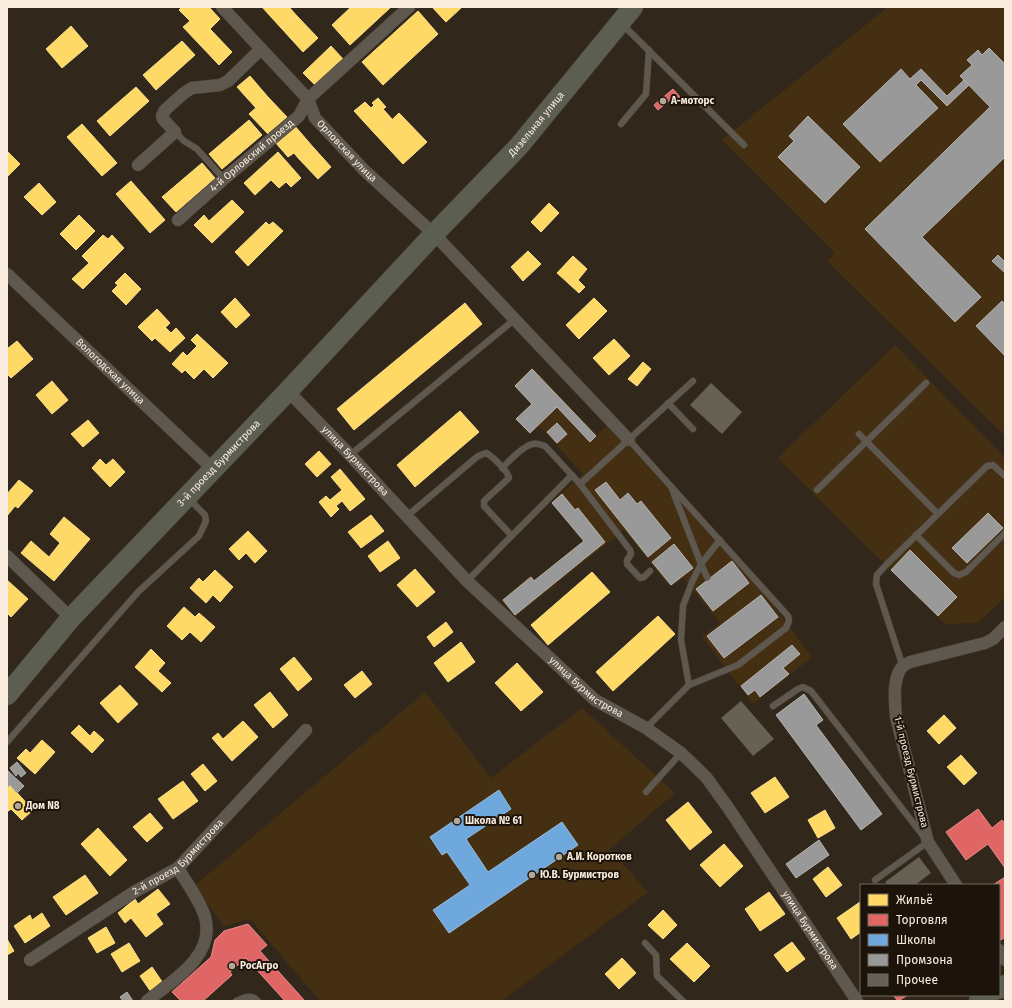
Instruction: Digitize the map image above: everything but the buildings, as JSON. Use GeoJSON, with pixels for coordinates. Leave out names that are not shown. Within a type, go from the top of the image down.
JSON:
{"type":"FeatureCollection","features":[{"type":"Feature","properties":{"kind":"main road","name":"Дизельная улица"},"geometry":{"type":"LineString","coordinates":[[434,234],[518,146],[633,7]]}},
{"type":"Feature","properties":{"kind":"main road","name":"3-й проезд Бурмистрова"},"geometry":{"type":"LineString","coordinates":[[7,695],[71,618],[288,391],[434,234]]}},
{"type":"Feature","properties":{"kind":"street","name":"Орловская улица"},"geometry":{"type":"LineString","coordinates":[[222,7],[308,99],[315,118],[364,170],[434,234]]}},
{"type":"Feature","properties":{"kind":"street","name":"4-й Орловский проезд"},"geometry":{"type":"LineString","coordinates":[[178,220],[299,116],[308,99],[408,7]]}},
{"type":"Feature","properties":{"kind":"street"},"geometry":{"type":"LineString","coordinates":[[138,165],[175,132],[163,119],[162,116],[165,110],[192,88],[220,85],[228,81],[261,49]]}},
{"type":"Feature","properties":{"kind":"street"},"geometry":{"type":"LineString","coordinates":[[434,234],[629,440]]}},
{"type":"Feature","properties":{"kind":"street","name":"Вологодская улица"},"geometry":{"type":"LineString","coordinates":[[7,274],[213,469]]}},
{"type":"Feature","properties":{"kind":"street","name":"улица Бурмистрова"},"geometry":{"type":"LineString","coordinates":[[288,391],[350,455],[467,581],[595,700],[646,728],[681,753],[706,777],[727,806],[857,1001]]}},
{"type":"Feature","properties":{"kind":"street"},"geometry":{"type":"LineString","coordinates":[[7,556],[71,618]]}},
{"type":"Feature","properties":{"kind":"street"},"geometry":{"type":"LineString","coordinates":[[903,667],[910,662],[985,643],[1005,627]]}},
{"type":"Feature","properties":{"kind":"street","name":"1-й проезд Бурмистрова"},"geometry":{"type":"LineString","coordinates":[[903,667],[898,674],[896,682],[896,717],[928,842],[955,884]]}},
{"type":"Feature","properties":{"kind":"street","name":"2-й проезд Бурмистрова"},"geometry":{"type":"LineString","coordinates":[[30,960],[134,892],[178,868],[306,730]]}},
{"type":"Feature","properties":{"kind":"street"},"geometry":{"type":"LineString","coordinates":[[147,1001],[191,966],[201,951],[204,941],[206,925],[202,909],[178,868]]}},
{"type":"Feature","properties":{"kind":"lane"},"geometry":{"type":"LineString","coordinates":[[620,23],[744,145]]}},
{"type":"Feature","properties":{"kind":"lane"},"geometry":{"type":"LineString","coordinates":[[621,124],[646,94],[649,50]]}},
{"type":"Feature","properties":{"kind":"lane"},"geometry":{"type":"LineString","coordinates":[[175,132],[184,142],[197,149],[224,179]]}},
{"type":"Feature","properties":{"kind":"lane"},"geometry":{"type":"LineString","coordinates":[[350,455],[515,319]]}},
{"type":"Feature","properties":{"kind":"lane"},"geometry":{"type":"LineString","coordinates":[[580,484],[693,381]]}},
{"type":"Feature","properties":{"kind":"lane"},"geometry":{"type":"LineString","coordinates":[[817,490],[926,383]]}},
{"type":"Feature","properties":{"kind":"lane"},"geometry":{"type":"LineString","coordinates":[[668,403],[693,428]]}},
{"type":"Feature","properties":{"kind":"lane"},"geometry":{"type":"LineString","coordinates":[[859,434],[938,514]]}},
{"type":"Feature","properties":{"kind":"lane"},"geometry":{"type":"LineString","coordinates":[[629,440],[788,616],[789,624],[781,633],[738,665],[690,685],[646,728]]}},
{"type":"Feature","properties":{"kind":"lane"},"geometry":{"type":"LineString","coordinates":[[502,468],[526,447],[532,444],[545,446],[580,484],[630,550],[631,554],[627,560],[627,564],[640,578],[644,577],[650,571]]}},
{"type":"Feature","properties":{"kind":"lane"},"geometry":{"type":"LineString","coordinates":[[407,516],[482,454],[486,453],[490,455],[508,474],[508,480],[484,501],[483,504],[512,536]]}},
{"type":"Feature","properties":{"kind":"lane"},"geometry":{"type":"LineString","coordinates":[[903,667],[875,580],[877,575],[886,564],[987,466],[993,465],[1005,476]]}},
{"type":"Feature","properties":{"kind":"lane"},"geometry":{"type":"LineString","coordinates":[[467,581],[572,475]]}},
{"type":"Feature","properties":{"kind":"lane"},"geometry":{"type":"LineString","coordinates":[[670,485],[707,577]]}},
{"type":"Feature","properties":{"kind":"lane"},"geometry":{"type":"LineString","coordinates":[[7,742],[138,592],[199,536],[206,521],[205,515],[186,497]]}},
{"type":"Feature","properties":{"kind":"lane"},"geometry":{"type":"LineString","coordinates":[[916,535],[954,573],[958,575],[966,572],[1005,533]]}},
{"type":"Feature","properties":{"kind":"lane"},"geometry":{"type":"LineString","coordinates":[[690,685],[681,640],[682,612],[686,595],[701,564],[720,540]]}},
{"type":"Feature","properties":{"kind":"lane"},"geometry":{"type":"LineString","coordinates":[[773,706],[798,689],[803,688],[811,691],[928,842],[875,880]]}},
{"type":"Feature","properties":{"kind":"lane"},"geometry":{"type":"LineString","coordinates":[[646,792],[681,753]]}},
{"type":"Feature","properties":{"kind":"lane"},"geometry":{"type":"LineString","coordinates":[[645,943],[656,955],[657,976],[682,1001]]}},
{"type":"Feature","properties":{"kind":"lane"},"geometry":{"type":"LineString","coordinates":[[236,1001],[250,996],[254,997],[258,1001]]}},
{"type":"Feature","properties":{"kind":"shaded area"},"geometry":{"type":"Polygon","coordinates":[[[888,7],[1005,7],[1005,436],[827,261],[835,253],[722,140],[888,7]]]}},
{"type":"Feature","properties":{"kind":"shaded area"},"geometry":{"type":"Polygon","coordinates":[[[895,345],[1005,458],[1005,597],[978,623],[945,624],[778,458],[895,345]]]}},
{"type":"Feature","properties":{"kind":"shaded area"},"geometry":{"type":"Polygon","coordinates":[[[532,367],[597,435],[609,424],[764,593],[812,657],[753,704],[702,637],[720,623],[683,578],[670,587],[624,530],[515,617],[501,600],[531,575],[535,579],[582,541],[551,502],[583,474],[539,426],[530,435],[515,419],[531,404],[513,385],[532,367]]]}},
{"type":"Feature","properties":{"kind":"shaded area","name":"Школа № 61"},"geometry":{"type":"Polygon","coordinates":[[[425,692],[491,778],[582,708],[675,793],[610,849],[648,892],[502,1001],[320,1001],[250,919],[224,926],[194,886],[425,692]]]}},
{"type":"Feature","properties":{"kind":"place","name":"А-моторс"},"geometry":{"type":"Point","coordinates":[663,101]}},
{"type":"Feature","properties":{"kind":"place","name":"Дом N8"},"geometry":{"type":"Point","coordinates":[18,806]}},
{"type":"Feature","properties":{"kind":"place","name":"Школа № 61"},"geometry":{"type":"Point","coordinates":[457,821]}},
{"type":"Feature","properties":{"kind":"place","name":"А.И. Коротков"},"geometry":{"type":"Point","coordinates":[559,857]}},
{"type":"Feature","properties":{"kind":"place","name":"Ю.В. Бурмистров"},"geometry":{"type":"Point","coordinates":[532,875]}},
{"type":"Feature","properties":{"kind":"place","name":"РосАгро"},"geometry":{"type":"Point","coordinates":[232,966]}}]}
